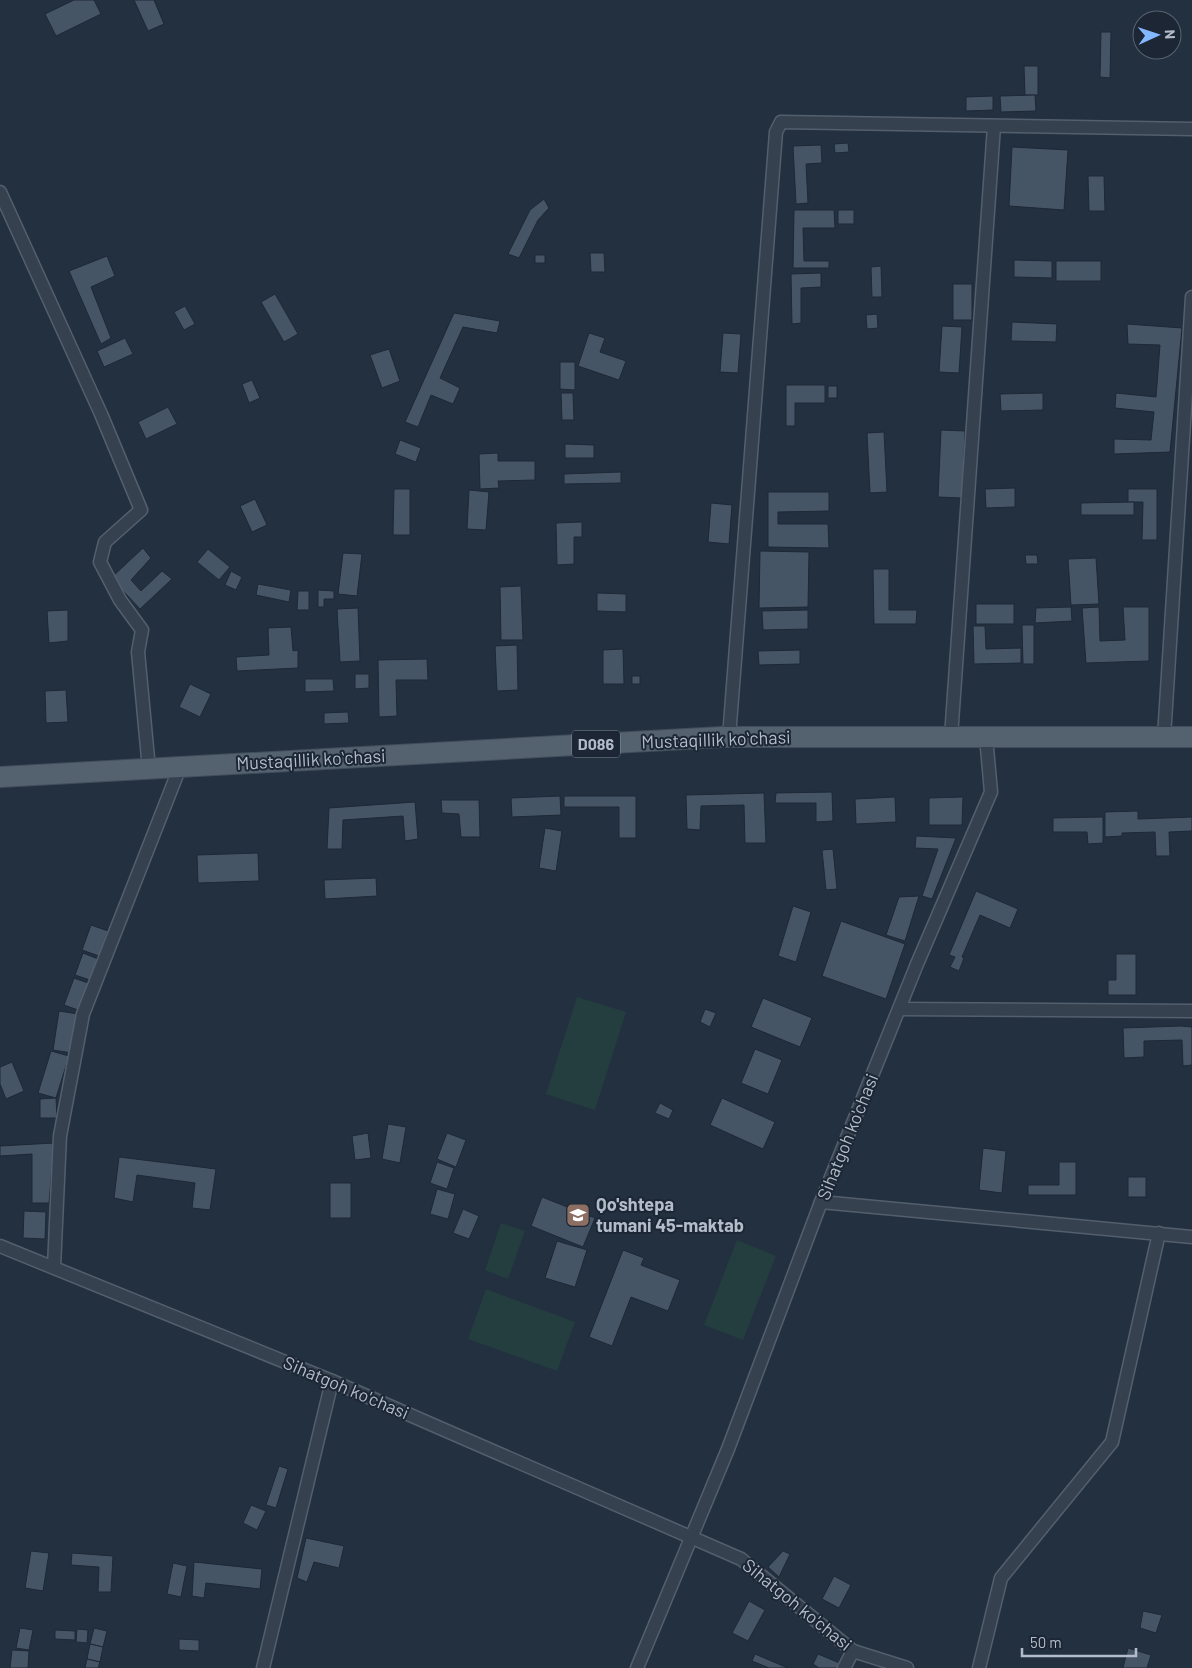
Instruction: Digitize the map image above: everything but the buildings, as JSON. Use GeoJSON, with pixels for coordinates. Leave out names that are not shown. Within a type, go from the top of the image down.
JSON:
{"type":"FeatureCollection","features":[{"type":"Feature","properties":{"kind":"main road","name":"Mustaqillik koʻchasi"},"geometry":{"type":"LineString","coordinates":[[0,777],[729,737],[1192,737]]}},
{"type":"Feature","properties":{"kind":"street"},"geometry":{"type":"LineString","coordinates":[[729,737],[776,132],[781,122],[1192,129]]}},
{"type":"Feature","properties":{"kind":"street"},"geometry":{"type":"LineString","coordinates":[[951,737],[994,126]]}},
{"type":"Feature","properties":{"kind":"street"},"geometry":{"type":"LineString","coordinates":[[0,192],[101,414],[141,510],[105,542],[100,562],[120,600],[142,630],[138,652],[149,769]]}},
{"type":"Feature","properties":{"kind":"street"},"geometry":{"type":"LineString","coordinates":[[1164,737],[1192,304]]}},
{"type":"Feature","properties":{"kind":"street","name":"Sihatgoh ko'chasi"},"geometry":{"type":"LineString","coordinates":[[637,1668],[690,1536],[728,1449],[821,1202],[899,1009],[991,792],[986,737]]}},
{"type":"Feature","properties":{"kind":"street"},"geometry":{"type":"LineString","coordinates":[[54,1267],[60,1136],[83,1014],[180,767]]}},
{"type":"Feature","properties":{"kind":"street"},"geometry":{"type":"LineString","coordinates":[[899,1009],[1192,1011]]}},
{"type":"Feature","properties":{"kind":"street"},"geometry":{"type":"LineString","coordinates":[[821,1202],[1192,1237]]}},
{"type":"Feature","properties":{"kind":"street"},"geometry":{"type":"LineString","coordinates":[[979,1668],[1001,1578],[1112,1442],[1159,1234]]}},
{"type":"Feature","properties":{"kind":"street","name":"Sihatgoh ko'chasi"},"geometry":{"type":"LineString","coordinates":[[0,1246],[332,1381],[741,1559],[853,1652],[907,1668]]}},
{"type":"Feature","properties":{"kind":"street"},"geometry":{"type":"LineString","coordinates":[[263,1668],[332,1381]]}},
{"type":"Feature","properties":{"kind":"street"},"geometry":{"type":"LineString","coordinates":[[844,1668],[853,1652]]}},
{"type":"Feature","properties":{"kind":"green space"},"geometry":{"type":"Polygon","coordinates":[[[577,997],[626,1012],[595,1110],[546,1094],[577,997]]]}},
{"type":"Feature","properties":{"kind":"green space"},"geometry":{"type":"Polygon","coordinates":[[[501,1223],[525,1231],[508,1279],[485,1270],[501,1223]]]}},
{"type":"Feature","properties":{"kind":"green space"},"geometry":{"type":"Polygon","coordinates":[[[737,1240],[776,1256],[743,1340],[704,1325],[737,1240]]]}},
{"type":"Feature","properties":{"kind":"green space"},"geometry":{"type":"Polygon","coordinates":[[[486,1289],[575,1322],[557,1371],[468,1339],[486,1289]]]}},
{"type":"Feature","properties":{"kind":"place","name":"Qo'shtepa tumani 45-maktab"},"geometry":{"type":"Point","coordinates":[578,1215]}}]}
